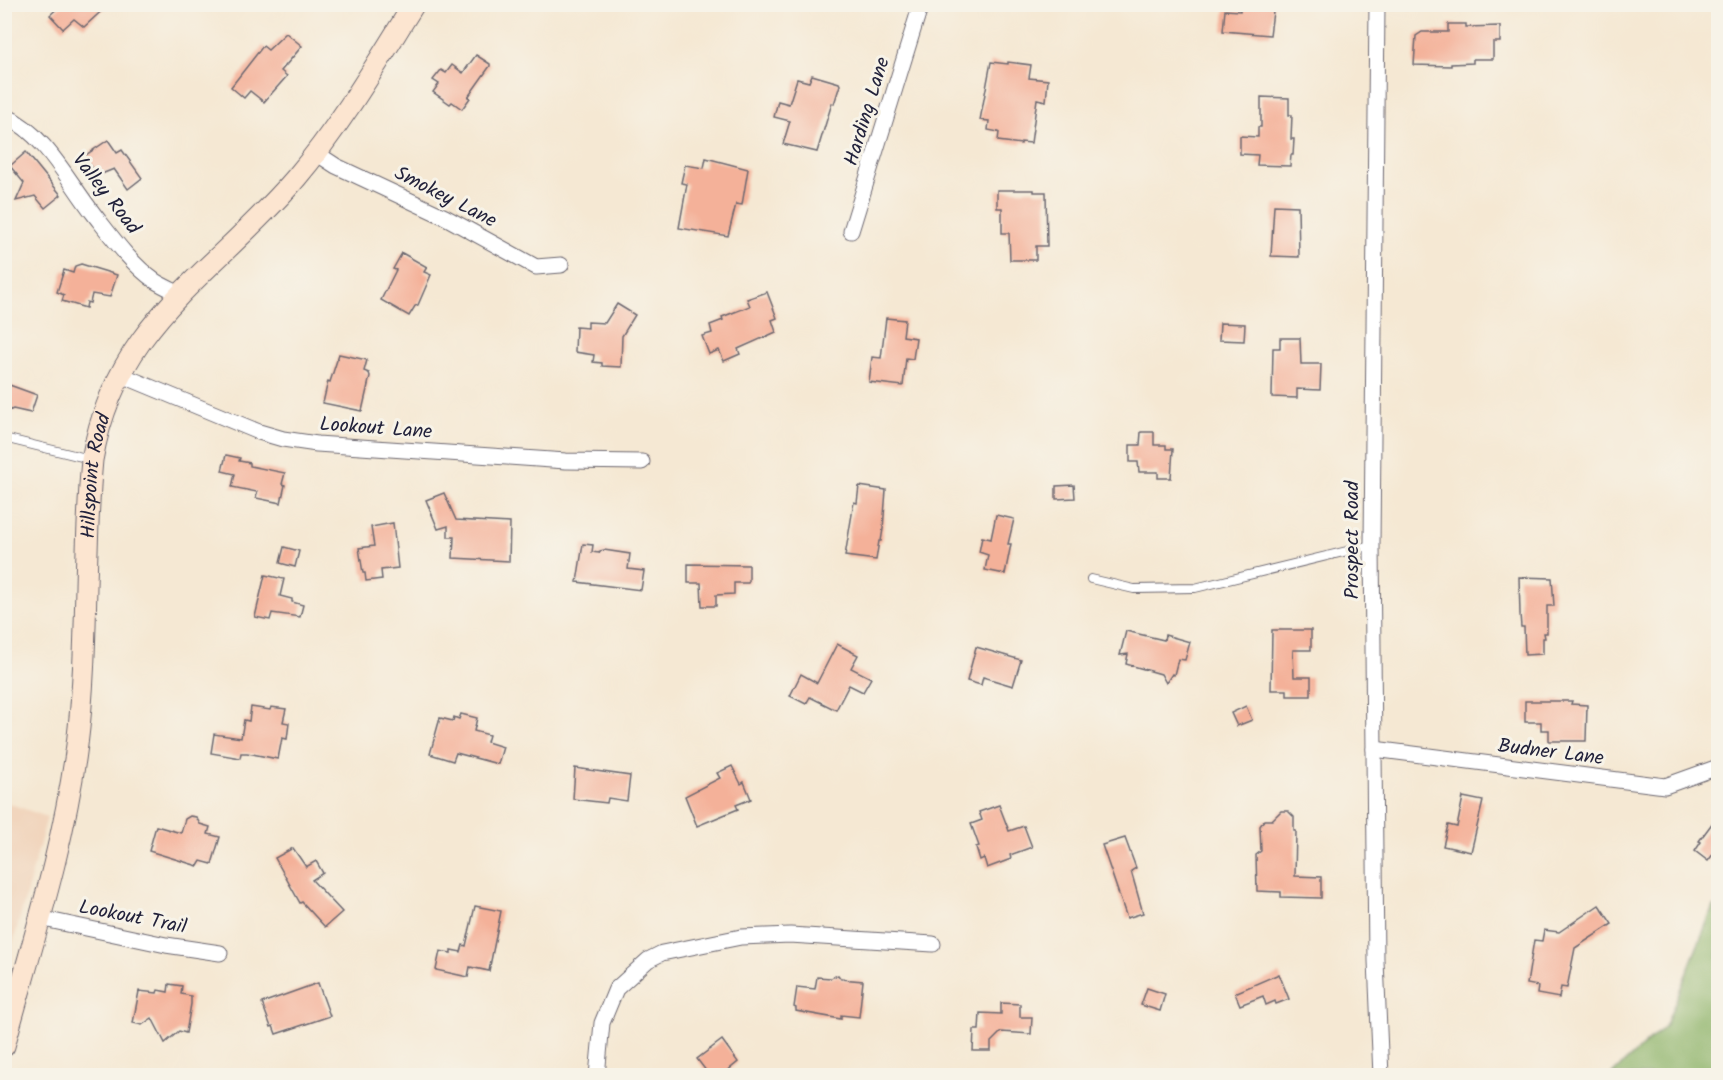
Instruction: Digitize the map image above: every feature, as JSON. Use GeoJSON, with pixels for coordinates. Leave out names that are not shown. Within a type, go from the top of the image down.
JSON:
{"type":"FeatureCollection","features":[{"type":"Feature","properties":{"kind":"street","name":"Hillspoint Road"},"geometry":{"type":"LineString","coordinates":[[4,1046],[66,809],[81,703],[92,460],[98,428],[119,374],[146,332],[180,294],[283,193],[316,153],[365,82],[414,4]]}},
{"type":"Feature","properties":{"kind":"street","name":"Harding Lane"},"geometry":{"type":"LineString","coordinates":[[851,231],[921,4]]}},
{"type":"Feature","properties":{"kind":"street","name":"Prospect Road"},"geometry":{"type":"LineString","coordinates":[[1377,4],[1372,545],[1376,962],[1381,1076]]}},
{"type":"Feature","properties":{"kind":"street","name":"Valley Road"},"geometry":{"type":"LineString","coordinates":[[4,115],[28,129],[39,139],[93,212],[141,268],[155,280],[180,294]]}},
{"type":"Feature","properties":{"kind":"street","name":"Smokey Lane"},"geometry":{"type":"LineString","coordinates":[[316,153],[336,166],[445,217],[536,267],[561,265]]}},
{"type":"Feature","properties":{"kind":"street","name":"Lookout Lane"},"geometry":{"type":"LineString","coordinates":[[119,374],[213,414],[282,439],[317,444],[566,461],[642,462]]}},
{"type":"Feature","properties":{"kind":"street","name":"Budner Lane"},"geometry":{"type":"LineString","coordinates":[[1374,749],[1665,786],[1719,767]]}},
{"type":"Feature","properties":{"kind":"street","name":"Lookout Trail"},"geometry":{"type":"LineString","coordinates":[[39,918],[166,945],[220,953]]}},
{"type":"Feature","properties":{"kind":"street"},"geometry":{"type":"LineString","coordinates":[[597,1076],[602,1023],[616,989],[648,960],[662,953],[741,937],[789,935],[933,944]]}},
{"type":"Feature","properties":{"kind":"lane"},"geometry":{"type":"LineString","coordinates":[[4,438],[92,460]]}},
{"type":"Feature","properties":{"kind":"lane"},"geometry":{"type":"LineString","coordinates":[[1091,579],[1134,589],[1195,588],[1372,545]]}},
{"type":"Feature","properties":{"kind":"shaded area"},"geometry":{"type":"Polygon","coordinates":[[[4,802],[47,817],[5,973],[4,802]]]}},
{"type":"Feature","properties":{"kind":"green space"},"geometry":{"type":"Polygon","coordinates":[[[1718,906],[1718,1075],[1611,1075],[1666,1025],[1713,907],[1718,906]]]}},
{"type":"Feature","properties":{"kind":"building"},"geometry":{"type":"Polygon","coordinates":[[[62,4],[109,4],[84,27],[74,19],[63,29],[50,15],[62,4]]]}},
{"type":"Feature","properties":{"kind":"building"},"geometry":{"type":"Polygon","coordinates":[[[1240,4],[1274,4],[1270,35],[1223,31],[1225,10],[1240,11],[1240,4]]]}},
{"type":"Feature","properties":{"kind":"building"},"geometry":{"type":"Polygon","coordinates":[[[1448,24],[1466,24],[1466,27],[1500,26],[1500,42],[1493,42],[1493,59],[1473,59],[1473,63],[1451,64],[1451,66],[1414,65],[1416,36],[1422,32],[1448,32],[1448,24]]]}},
{"type":"Feature","properties":{"kind":"building"},"geometry":{"type":"Polygon","coordinates":[[[286,33],[302,46],[281,71],[287,76],[264,102],[250,91],[244,98],[231,87],[263,46],[268,50],[286,33]]]}},
{"type":"Feature","properties":{"kind":"building"},"geometry":{"type":"Polygon","coordinates":[[[476,55],[490,66],[462,109],[433,92],[439,84],[433,80],[441,70],[446,73],[452,65],[463,73],[476,55]]]}},
{"type":"Feature","properties":{"kind":"building"},"geometry":{"type":"Polygon","coordinates":[[[991,62],[1031,65],[1029,78],[1048,80],[1046,101],[1037,99],[1031,143],[998,141],[999,132],[988,130],[989,121],[980,120],[991,62]]]}},
{"type":"Feature","properties":{"kind":"building"},"geometry":{"type":"Polygon","coordinates":[[[812,75],[840,85],[817,152],[783,144],[790,121],[774,117],[778,101],[789,104],[797,79],[809,82],[812,75]]]}},
{"type":"Feature","properties":{"kind":"building"},"geometry":{"type":"Polygon","coordinates":[[[1261,97],[1289,98],[1289,115],[1292,115],[1291,139],[1294,139],[1290,166],[1257,165],[1258,155],[1240,154],[1240,136],[1258,137],[1258,127],[1261,127],[1261,97]]]}},
{"type":"Feature","properties":{"kind":"building"},"geometry":{"type":"Polygon","coordinates":[[[108,140],[117,153],[122,150],[142,178],[128,189],[114,169],[99,175],[83,157],[108,140]]]}},
{"type":"Feature","properties":{"kind":"building"},"geometry":{"type":"Polygon","coordinates":[[[26,152],[61,195],[45,208],[35,196],[16,201],[24,183],[10,166],[26,152]]]}},
{"type":"Feature","properties":{"kind":"building"},"geometry":{"type":"Polygon","coordinates":[[[706,158],[748,169],[742,205],[736,204],[728,236],[679,228],[687,184],[681,183],[685,165],[704,168],[706,158]]]}},
{"type":"Feature","properties":{"kind":"building"},"geometry":{"type":"Polygon","coordinates":[[[997,190],[1046,192],[1047,246],[1036,246],[1036,260],[1010,260],[1009,233],[1002,233],[1002,208],[997,208],[997,190]]]}},
{"type":"Feature","properties":{"kind":"building"},"geometry":{"type":"Polygon","coordinates":[[[1274,205],[1298,206],[1299,257],[1271,256],[1274,205]]]}},
{"type":"Feature","properties":{"kind":"building"},"geometry":{"type":"Polygon","coordinates":[[[402,253],[427,267],[424,272],[431,275],[418,305],[409,316],[381,300],[402,253]]]}},
{"type":"Feature","properties":{"kind":"building"},"geometry":{"type":"Polygon","coordinates":[[[81,264],[117,275],[110,297],[92,294],[86,308],[62,301],[64,295],[57,292],[64,270],[73,273],[75,266],[81,264]]]}},
{"type":"Feature","properties":{"kind":"building"},"geometry":{"type":"Polygon","coordinates":[[[767,292],[777,318],[772,320],[776,332],[738,349],[740,354],[724,361],[719,350],[709,354],[702,336],[712,333],[710,325],[723,320],[722,317],[750,306],[747,299],[767,292]]]}},
{"type":"Feature","properties":{"kind":"building"},"geometry":{"type":"Polygon","coordinates":[[[617,304],[635,315],[622,336],[621,367],[602,366],[602,363],[593,362],[594,355],[575,352],[576,327],[588,328],[588,322],[605,323],[617,304]]]}},
{"type":"Feature","properties":{"kind":"building"},"geometry":{"type":"Polygon","coordinates":[[[886,318],[905,320],[903,336],[916,338],[913,359],[906,358],[903,386],[869,382],[872,357],[881,358],[886,318]]]}},
{"type":"Feature","properties":{"kind":"building"},"geometry":{"type":"Polygon","coordinates":[[[1220,323],[1245,324],[1244,341],[1219,340],[1220,323]]]}},
{"type":"Feature","properties":{"kind":"building"},"geometry":{"type":"Polygon","coordinates":[[[1280,338],[1300,338],[1301,364],[1321,364],[1320,390],[1297,389],[1297,398],[1272,397],[1273,348],[1280,348],[1280,338]]]}},
{"type":"Feature","properties":{"kind":"building"},"geometry":{"type":"Polygon","coordinates":[[[339,354],[367,360],[364,371],[370,376],[362,411],[323,403],[328,381],[330,382],[339,354]]]}},
{"type":"Feature","properties":{"kind":"building"},"geometry":{"type":"Polygon","coordinates":[[[4,383],[37,395],[31,413],[13,409],[4,413],[4,383]]]}},
{"type":"Feature","properties":{"kind":"building"},"geometry":{"type":"Polygon","coordinates":[[[1141,432],[1154,432],[1154,445],[1166,445],[1166,449],[1173,449],[1171,478],[1158,478],[1158,472],[1139,472],[1138,462],[1130,462],[1130,445],[1140,445],[1141,432]]]}},
{"type":"Feature","properties":{"kind":"building"},"geometry":{"type":"Polygon","coordinates":[[[226,455],[240,458],[239,461],[250,463],[250,466],[285,473],[281,503],[256,498],[257,492],[232,487],[235,474],[222,471],[226,455]]]}},
{"type":"Feature","properties":{"kind":"building"},"geometry":{"type":"Polygon","coordinates":[[[1074,485],[1075,498],[1056,499],[1056,486],[1074,485]]]}},
{"type":"Feature","properties":{"kind":"building"},"geometry":{"type":"Polygon","coordinates":[[[859,486],[886,490],[883,529],[876,560],[845,556],[859,486]]]}},
{"type":"Feature","properties":{"kind":"building"},"geometry":{"type":"Polygon","coordinates":[[[444,493],[456,520],[510,523],[509,561],[453,558],[454,537],[448,537],[448,526],[438,529],[426,500],[444,493]]]}},
{"type":"Feature","properties":{"kind":"building"},"geometry":{"type":"Polygon","coordinates":[[[996,515],[1014,519],[1008,544],[1011,544],[1005,574],[985,570],[988,555],[979,552],[982,537],[991,539],[996,515]]]}},
{"type":"Feature","properties":{"kind":"building"},"geometry":{"type":"Polygon","coordinates":[[[393,523],[398,568],[381,570],[382,579],[366,581],[359,548],[374,546],[371,527],[393,523]]]}},
{"type":"Feature","properties":{"kind":"building"},"geometry":{"type":"Polygon","coordinates":[[[583,544],[593,545],[592,552],[599,553],[604,550],[630,554],[628,569],[644,571],[641,590],[577,582],[583,544]]]}},
{"type":"Feature","properties":{"kind":"building"},"geometry":{"type":"Polygon","coordinates":[[[284,547],[299,551],[295,567],[280,563],[284,547]]]}},
{"type":"Feature","properties":{"kind":"building"},"geometry":{"type":"Polygon","coordinates":[[[688,564],[749,565],[749,581],[748,583],[734,583],[734,594],[716,595],[716,606],[702,606],[701,583],[688,583],[688,564]]]}},
{"type":"Feature","properties":{"kind":"building"},"geometry":{"type":"Polygon","coordinates":[[[265,575],[284,579],[280,596],[303,605],[300,617],[272,613],[270,620],[255,617],[265,575]]]}},
{"type":"Feature","properties":{"kind":"building"},"geometry":{"type":"Polygon","coordinates":[[[1519,577],[1552,578],[1554,606],[1547,606],[1547,633],[1544,633],[1545,638],[1543,638],[1543,654],[1525,655],[1524,627],[1521,627],[1520,614],[1519,577]]]}},
{"type":"Feature","properties":{"kind":"building"},"geometry":{"type":"Polygon","coordinates":[[[1272,630],[1311,630],[1311,650],[1293,650],[1294,677],[1311,677],[1311,696],[1287,696],[1287,690],[1271,690],[1272,630]]]}},
{"type":"Feature","properties":{"kind":"building"},"geometry":{"type":"Polygon","coordinates":[[[1126,631],[1164,640],[1165,635],[1190,642],[1185,660],[1178,659],[1174,675],[1172,674],[1166,683],[1161,674],[1126,664],[1128,654],[1120,655],[1126,631]]]}},
{"type":"Feature","properties":{"kind":"building"},"geometry":{"type":"Polygon","coordinates":[[[837,644],[858,655],[851,668],[871,678],[863,692],[849,685],[836,710],[810,697],[806,704],[790,696],[801,674],[817,683],[837,644]]]}},
{"type":"Feature","properties":{"kind":"building"},"geometry":{"type":"Polygon","coordinates":[[[976,647],[1021,660],[1013,686],[983,677],[981,685],[967,681],[976,647]]]}},
{"type":"Feature","properties":{"kind":"building"},"geometry":{"type":"Polygon","coordinates":[[[1525,701],[1572,701],[1571,704],[1587,705],[1586,741],[1549,741],[1549,730],[1541,730],[1541,722],[1525,722],[1525,701]]]}},
{"type":"Feature","properties":{"kind":"building"},"geometry":{"type":"Polygon","coordinates":[[[1246,706],[1252,720],[1237,726],[1231,713],[1246,706]]]}},
{"type":"Feature","properties":{"kind":"building"},"geometry":{"type":"Polygon","coordinates":[[[251,707],[270,710],[271,707],[286,709],[283,722],[289,723],[287,739],[282,738],[278,759],[247,753],[241,753],[240,758],[211,753],[214,734],[241,738],[244,720],[249,721],[251,707]]]}},
{"type":"Feature","properties":{"kind":"building"},"geometry":{"type":"Polygon","coordinates":[[[461,714],[477,718],[474,731],[489,735],[487,742],[503,747],[498,764],[456,753],[453,761],[430,754],[440,718],[453,721],[454,717],[459,719],[461,714]]]}},
{"type":"Feature","properties":{"kind":"building"},"geometry":{"type":"Polygon","coordinates":[[[732,766],[741,784],[744,782],[751,799],[736,805],[738,809],[697,826],[685,796],[720,778],[717,773],[732,766]]]}},
{"type":"Feature","properties":{"kind":"building"},"geometry":{"type":"Polygon","coordinates":[[[575,768],[630,776],[627,801],[608,798],[607,803],[573,799],[575,768]]]}},
{"type":"Feature","properties":{"kind":"building"},"geometry":{"type":"Polygon","coordinates":[[[1463,797],[1483,801],[1471,852],[1443,846],[1448,825],[1457,827],[1463,797]]]}},
{"type":"Feature","properties":{"kind":"building"},"geometry":{"type":"Polygon","coordinates":[[[999,805],[1009,831],[1024,826],[1032,847],[1010,855],[1011,859],[987,868],[984,858],[980,860],[976,847],[979,846],[971,824],[982,820],[979,812],[999,805]]]}},
{"type":"Feature","properties":{"kind":"building"},"geometry":{"type":"Polygon","coordinates":[[[1281,811],[1288,811],[1294,817],[1295,876],[1321,877],[1321,898],[1281,897],[1281,892],[1257,891],[1256,855],[1261,851],[1260,826],[1264,820],[1272,820],[1281,811]]]}},
{"type":"Feature","properties":{"kind":"building"},"geometry":{"type":"Polygon","coordinates":[[[1719,814],[1719,856],[1714,853],[1708,861],[1695,851],[1701,842],[1699,841],[1719,814]]]}},
{"type":"Feature","properties":{"kind":"building"},"geometry":{"type":"Polygon","coordinates":[[[190,816],[196,817],[200,824],[210,827],[208,834],[220,837],[212,864],[201,861],[198,866],[149,851],[156,826],[181,833],[185,819],[190,816]]]}},
{"type":"Feature","properties":{"kind":"building"},"geometry":{"type":"Polygon","coordinates":[[[1125,838],[1136,868],[1131,871],[1143,913],[1127,918],[1102,845],[1125,838]]]}},
{"type":"Feature","properties":{"kind":"building"},"geometry":{"type":"Polygon","coordinates":[[[293,848],[306,867],[316,861],[323,873],[312,880],[342,912],[325,927],[302,902],[300,903],[275,858],[293,848]]]}},
{"type":"Feature","properties":{"kind":"building"},"geometry":{"type":"Polygon","coordinates":[[[1599,905],[1612,924],[1575,948],[1567,988],[1561,987],[1559,998],[1537,994],[1538,986],[1527,984],[1534,940],[1542,941],[1544,930],[1559,932],[1599,905]]]}},
{"type":"Feature","properties":{"kind":"building"},"geometry":{"type":"Polygon","coordinates":[[[475,906],[501,911],[489,971],[470,967],[468,977],[436,970],[440,951],[461,952],[463,945],[466,946],[475,906]]]}},
{"type":"Feature","properties":{"kind":"building"},"geometry":{"type":"Polygon","coordinates":[[[1279,974],[1289,999],[1266,1005],[1263,996],[1240,1005],[1235,993],[1279,974]]]}},
{"type":"Feature","properties":{"kind":"building"},"geometry":{"type":"Polygon","coordinates":[[[838,975],[841,979],[863,981],[859,1017],[841,1015],[841,1019],[796,1011],[794,1007],[797,987],[815,989],[817,977],[831,978],[838,975]]]}},
{"type":"Feature","properties":{"kind":"building"},"geometry":{"type":"Polygon","coordinates":[[[318,983],[330,1016],[276,1034],[262,1003],[318,983]]]}},
{"type":"Feature","properties":{"kind":"building"},"geometry":{"type":"Polygon","coordinates":[[[169,984],[182,986],[181,994],[191,996],[191,1004],[186,1033],[179,1031],[165,1043],[152,1018],[142,1025],[133,1023],[139,991],[168,992],[169,984]]]}},
{"type":"Feature","properties":{"kind":"building"},"geometry":{"type":"Polygon","coordinates":[[[1147,988],[1165,994],[1160,1011],[1141,1005],[1147,988]]]}},
{"type":"Feature","properties":{"kind":"building"},"geometry":{"type":"Polygon","coordinates":[[[1001,1003],[1020,1004],[1020,1017],[1032,1017],[1031,1034],[1001,1032],[991,1042],[991,1051],[973,1051],[974,1030],[979,1030],[980,1013],[1001,1014],[1001,1003]]]}},
{"type":"Feature","properties":{"kind":"building"},"geometry":{"type":"Polygon","coordinates":[[[722,1040],[738,1062],[721,1076],[710,1076],[697,1059],[722,1040]]]}}]}
